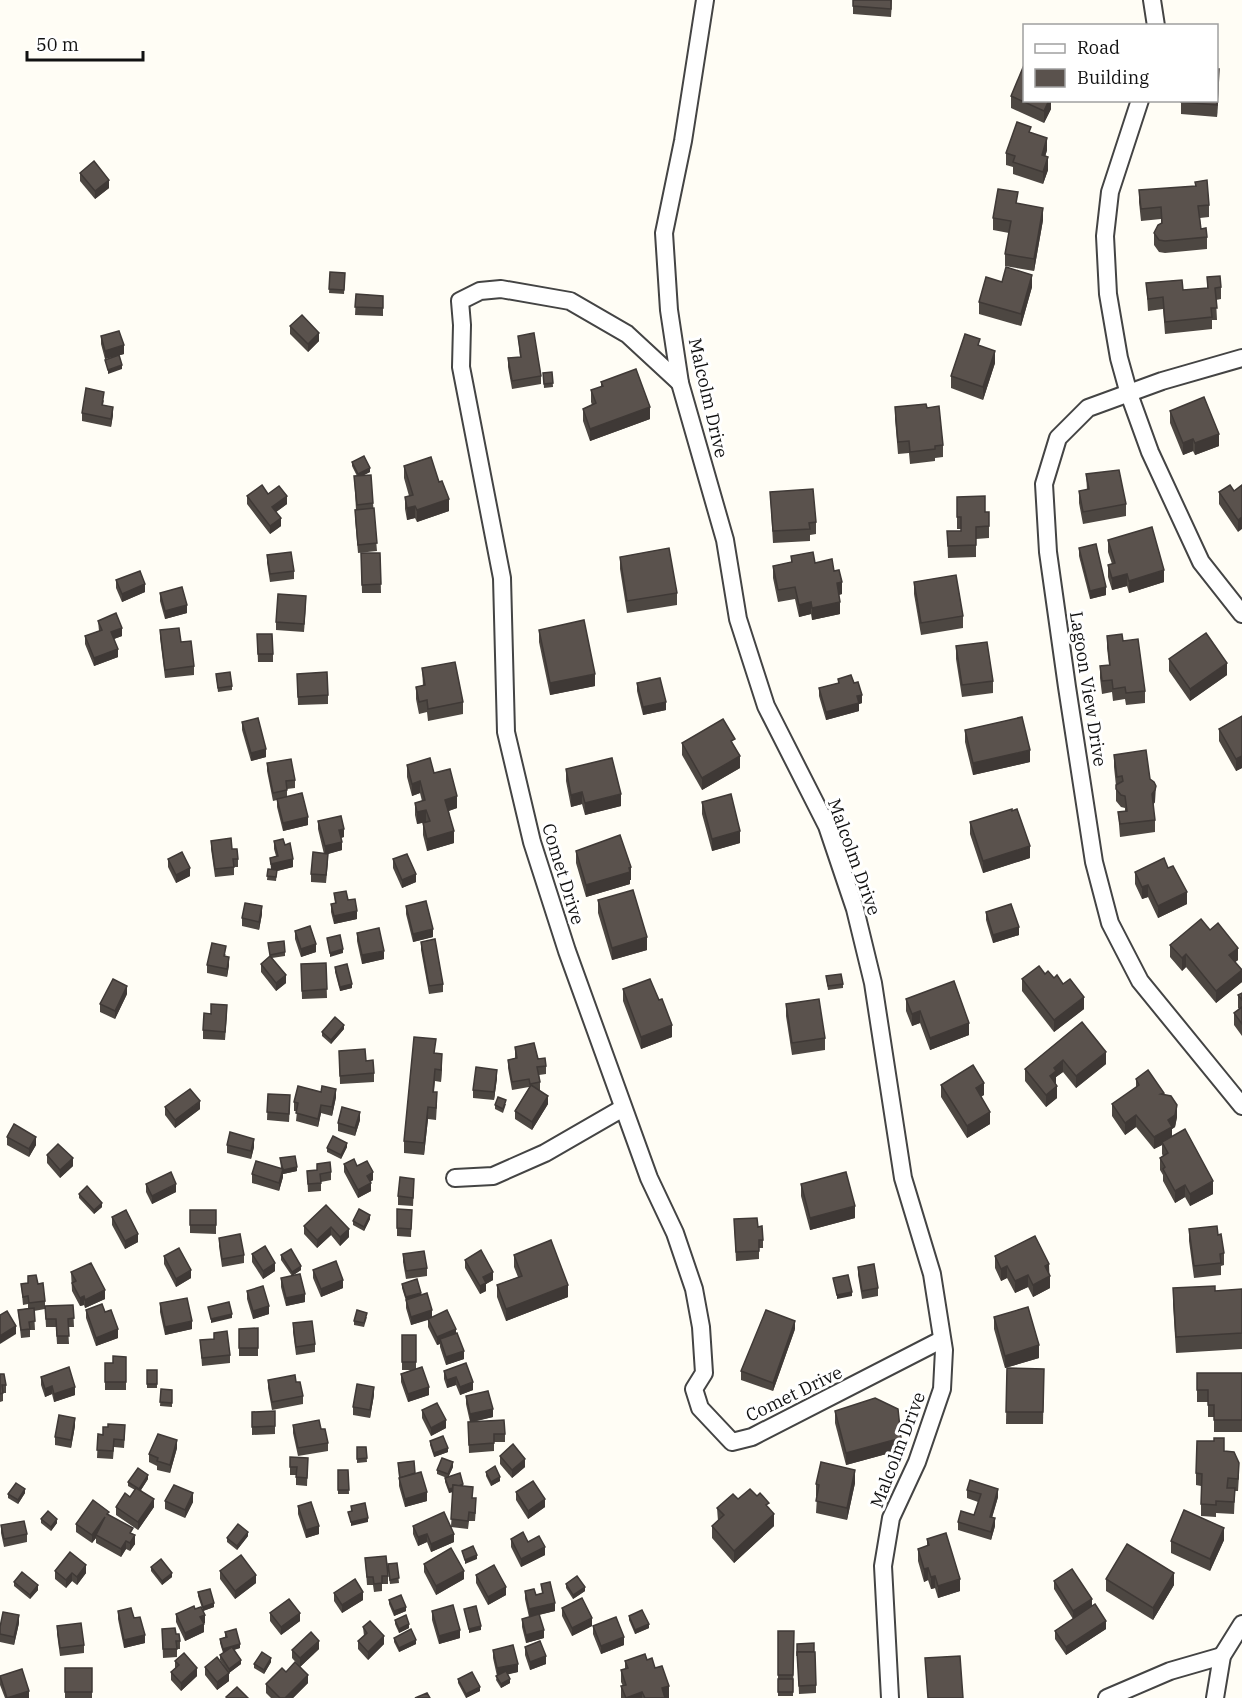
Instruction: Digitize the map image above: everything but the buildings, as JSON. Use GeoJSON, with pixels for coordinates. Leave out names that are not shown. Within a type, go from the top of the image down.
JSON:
{"type":"FeatureCollection","features":[{"type":"Feature","properties":{"kind":"street","name":"Malcolm Drive"},"geometry":{"type":"LineString","coordinates":[[705,0],[683,141],[664,234],[669,310],[680,383],[725,540],[738,619],[766,706],[827,826],[855,909],[873,983],[903,1178],[932,1274],[944,1350],[942,1389],[917,1462],[891,1518],[883,1566],[890,1698]]}},
{"type":"Feature","properties":{"kind":"street"},"geometry":{"type":"LineString","coordinates":[[1152,0],[1156,24]]}},
{"type":"Feature","properties":{"kind":"street"},"geometry":{"type":"LineString","coordinates":[[1139,102],[1110,192],[1105,236],[1108,294],[1119,358],[1150,452],[1201,562],[1242,614]]}},
{"type":"Feature","properties":{"kind":"street","name":"Comet Drive"},"geometry":{"type":"LineString","coordinates":[[680,383],[627,334],[570,301],[501,289],[480,291],[460,301],[462,325],[460,367],[502,578],[506,732],[532,842],[567,951],[623,1108],[649,1178],[675,1233],[694,1289],[701,1327],[704,1373],[694,1389],[700,1408],[732,1442],[752,1437],[941,1340]]}},
{"type":"Feature","properties":{"kind":"street","name":"Lagoon View Drive"},"geometry":{"type":"LineString","coordinates":[[1242,358],[1162,381],[1088,408],[1058,438],[1044,484],[1048,552],[1094,862],[1110,923],[1140,981],[1242,1106]]}},
{"type":"Feature","properties":{"kind":"street"},"geometry":{"type":"LineString","coordinates":[[455,1178],[493,1176],[545,1153],[623,1108]]}},
{"type":"Feature","properties":{"kind":"street"},"geometry":{"type":"LineString","coordinates":[[1215,1698],[1222,1656],[1242,1623]]}},
{"type":"Feature","properties":{"kind":"street"},"geometry":{"type":"LineString","coordinates":[[1107,1698],[1170,1671],[1222,1656]]}}]}
